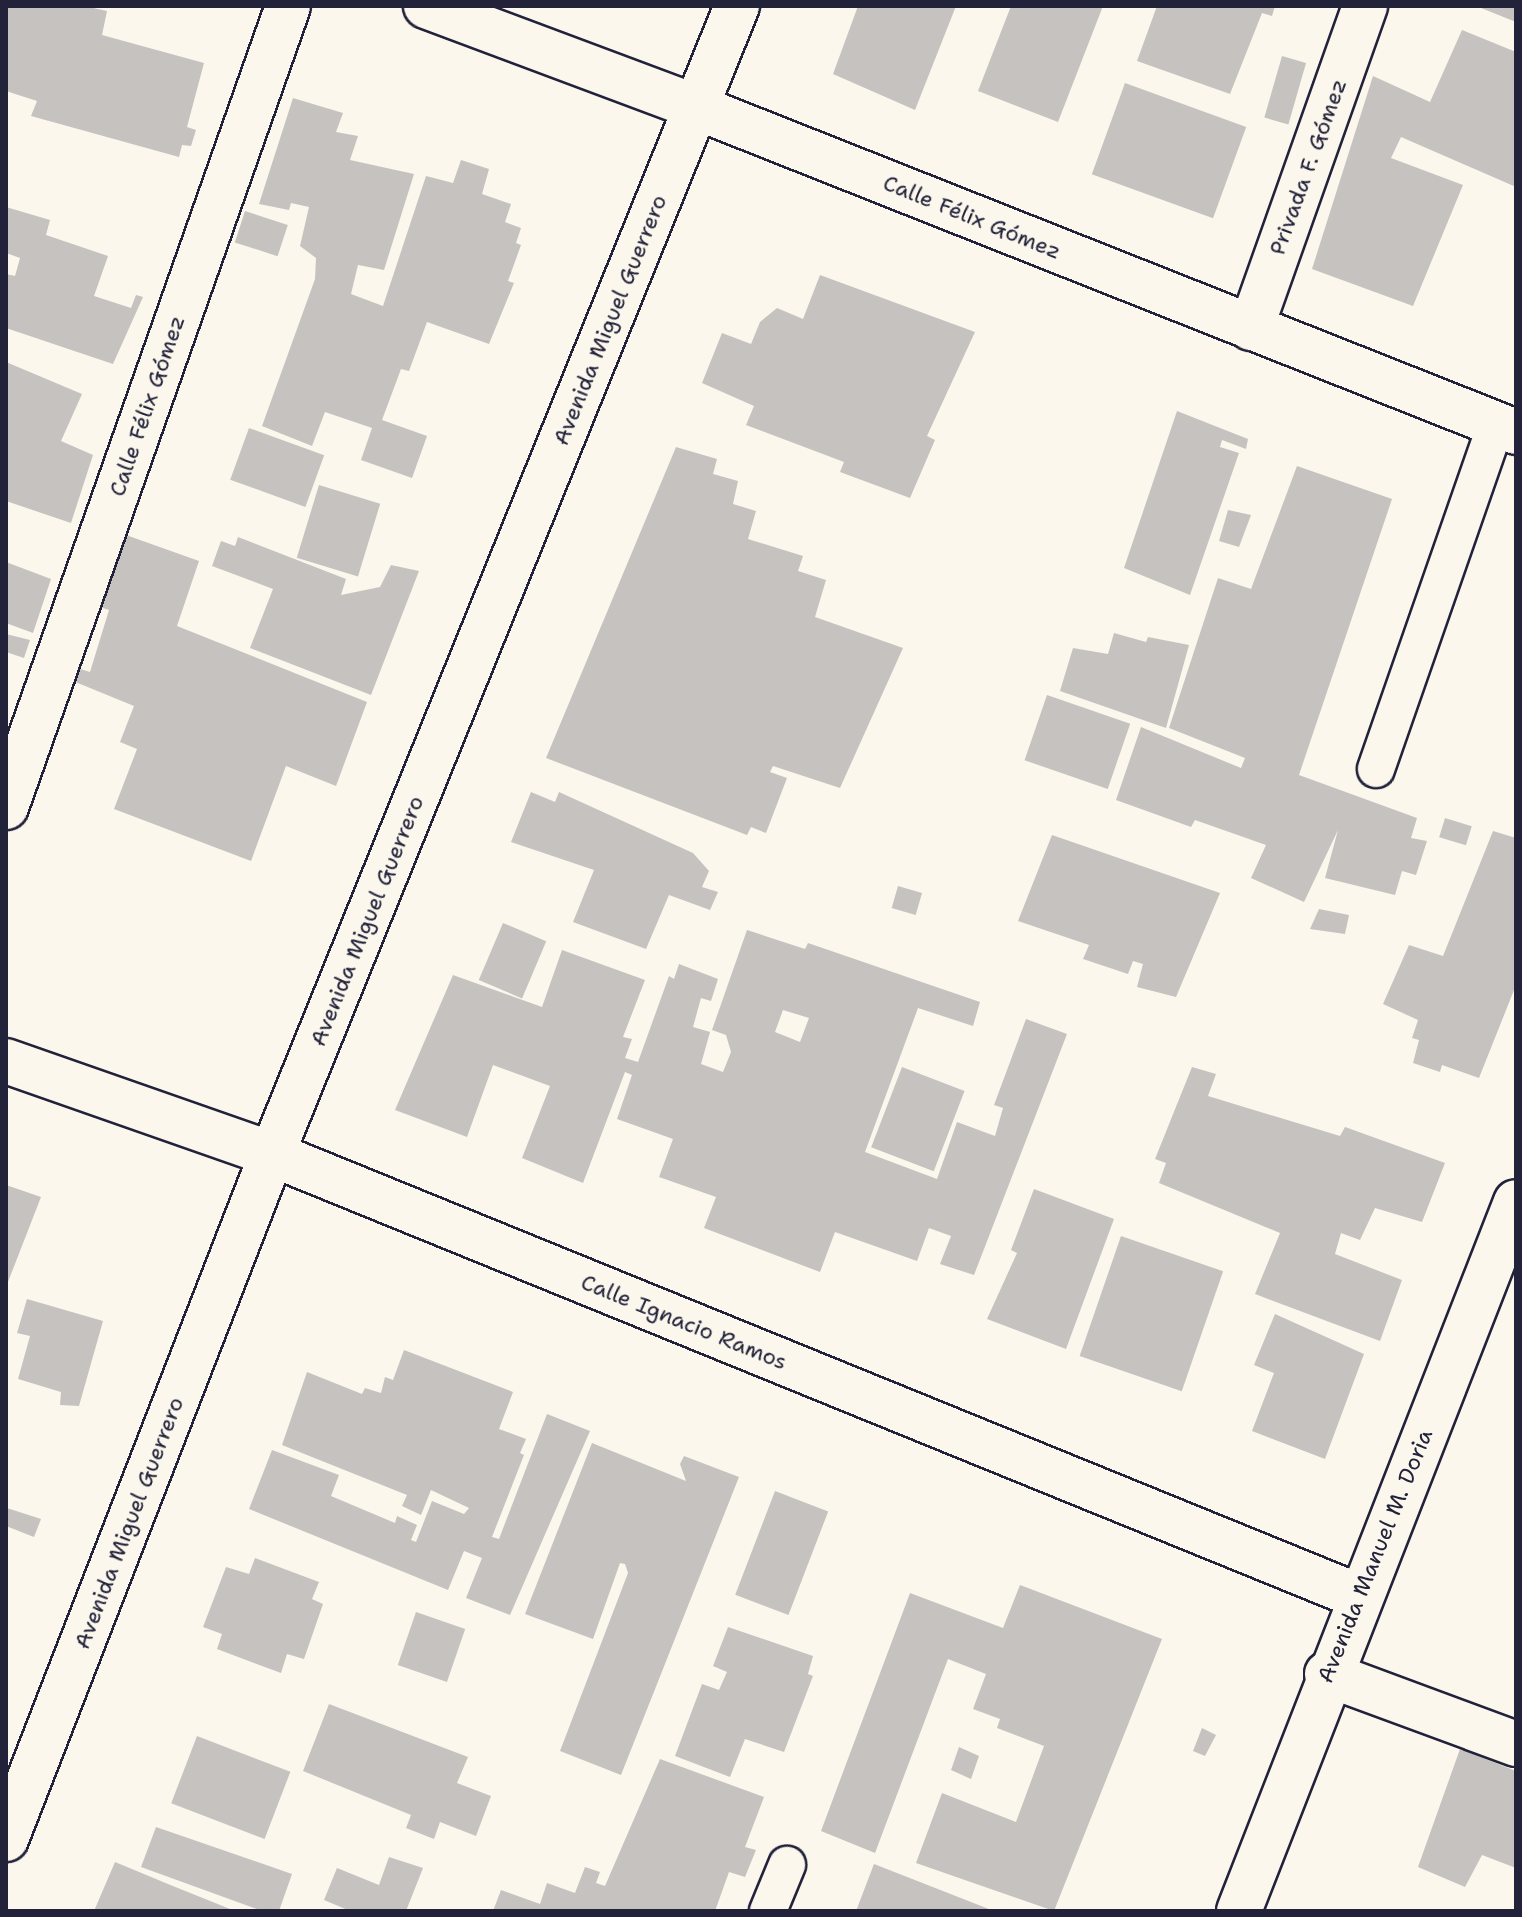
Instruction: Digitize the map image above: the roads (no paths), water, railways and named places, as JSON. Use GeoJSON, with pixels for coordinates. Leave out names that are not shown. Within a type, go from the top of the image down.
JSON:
{"type":"FeatureCollection","features":[{"type":"Feature","properties":{"kind":"street","name":"Calle Félix Gómez"},"geometry":{"type":"LineString","coordinates":[[6,807],[288,6]]}},
{"type":"Feature","properties":{"kind":"street","name":"Calle Félix Gómez"},"geometry":{"type":"LineString","coordinates":[[426,6],[696,107],[1506,428]]}},
{"type":"Feature","properties":{"kind":"street","name":"Avenida Miguel Guerrero"},"geometry":{"type":"LineString","coordinates":[[6,1839],[272,1154],[737,6]]}},
{"type":"Feature","properties":{"kind":"street","name":"Privada F. Gómez"},"geometry":{"type":"LineString","coordinates":[[1251,328],[1365,6]]}},
{"type":"Feature","properties":{"kind":"street","name":"Calle Ignacio Ramos"},"geometry":{"type":"LineString","coordinates":[[6,1061],[272,1154],[1358,1596]]}},
{"type":"Feature","properties":{"kind":"street","name":"Avenida Manuel M. Doria"},"geometry":{"type":"LineString","coordinates":[[1239,1911],[1327,1674],[1516,1202]]}},
{"type":"Feature","properties":{"kind":"street"},"geometry":{"type":"LineString","coordinates":[[1327,1674],[1516,1744]]}},
{"type":"Feature","properties":{"kind":"lane"},"geometry":{"type":"LineString","coordinates":[[1376,769],[1506,428]]}},
{"type":"Feature","properties":{"kind":"lane"},"geometry":{"type":"LineString","coordinates":[[768,1911],[787,1865]]}}]}
